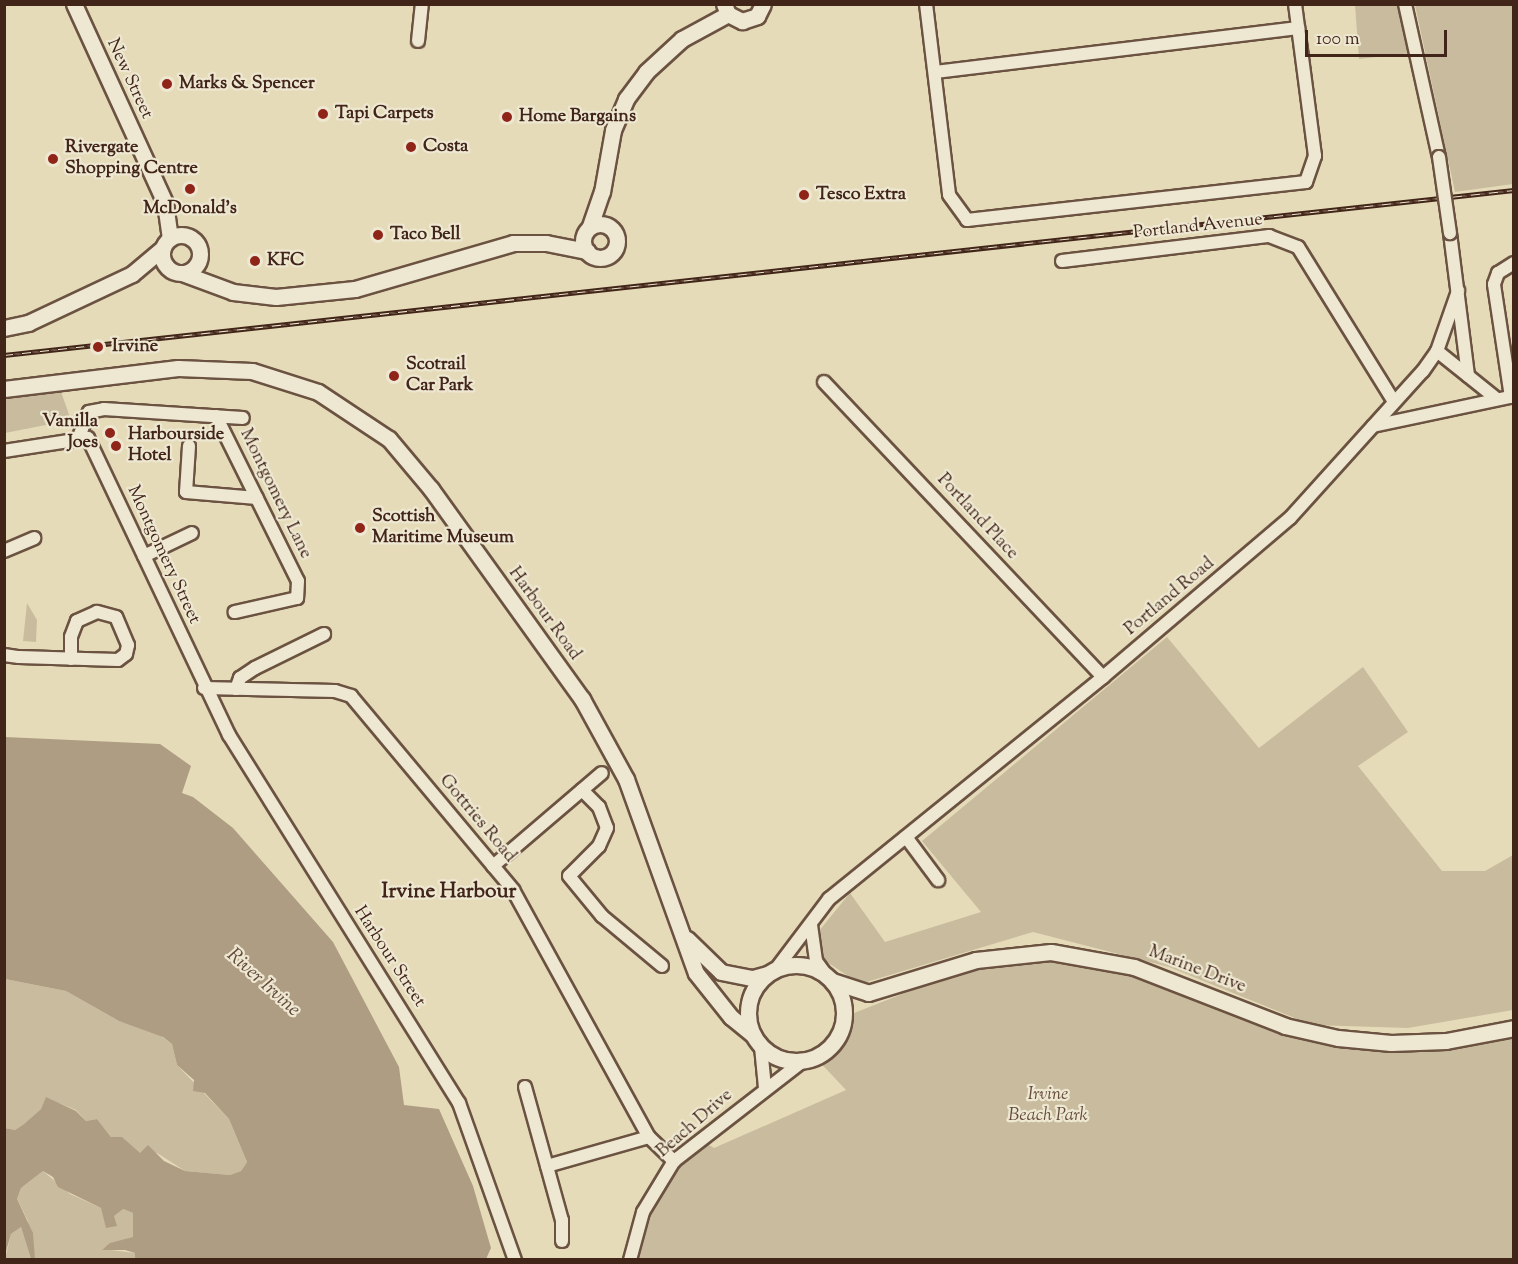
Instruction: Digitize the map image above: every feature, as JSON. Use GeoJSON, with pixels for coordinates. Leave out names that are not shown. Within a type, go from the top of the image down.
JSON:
{"type":"FeatureCollection","features":[{"type":"Feature","properties":{"kind":"street","name":"New Street"},"geometry":{"type":"LineString","coordinates":[[74,4],[165,203],[167,243]]}},
{"type":"Feature","properties":{"kind":"street"},"geometry":{"type":"LineString","coordinates":[[418,41],[422,4]]}},
{"type":"Feature","properties":{"kind":"street"},"geometry":{"type":"LineString","coordinates":[[587,251],[583,243],[602,192],[613,130],[626,99],[646,72],[682,39],[712,21],[726,8],[736,20],[749,20],[757,16],[763,4]]}},
{"type":"Feature","properties":{"kind":"street"},"geometry":{"type":"LineString","coordinates":[[926,4],[949,195],[967,220],[1306,182],[1315,156],[1295,4]]}},
{"type":"Feature","properties":{"kind":"street","name":"Portland Road"},"geometry":{"type":"LineString","coordinates":[[772,971],[811,925],[829,899],[1103,677],[1290,518],[1437,351],[1458,291],[1439,157],[1405,4]]}},
{"type":"Feature","properties":{"kind":"street"},"geometry":{"type":"LineString","coordinates":[[935,72],[1298,28]]}},
{"type":"Feature","properties":{"kind":"street"},"geometry":{"type":"LineString","coordinates":[[142,268],[176,271],[233,292],[276,297],[355,289],[513,243],[546,243],[587,251],[595,257],[610,255],[618,242],[602,192]]}},
{"type":"Feature","properties":{"kind":"street"},"geometry":{"type":"LineString","coordinates":[[546,243],[602,223],[616,232]]}},
{"type":"Feature","properties":{"kind":"street"},"geometry":{"type":"LineString","coordinates":[[4,327],[28,323],[142,268],[167,243],[181,235],[196,242],[200,252],[199,262],[218,285]]}},
{"type":"Feature","properties":{"kind":"street","name":"Portland Avenue"},"geometry":{"type":"LineString","coordinates":[[1062,261],[1269,236],[1298,247],[1394,402]]}},
{"type":"Feature","properties":{"kind":"street"},"geometry":{"type":"LineString","coordinates":[[167,243],[163,260],[176,271]]}},
{"type":"Feature","properties":{"kind":"street"},"geometry":{"type":"LineString","coordinates":[[176,271],[199,262]]}},
{"type":"Feature","properties":{"kind":"street"},"geometry":{"type":"LineString","coordinates":[[1373,426],[1512,397],[1494,285],[1498,273],[1514,263]]}},
{"type":"Feature","properties":{"kind":"street"},"geometry":{"type":"LineString","coordinates":[[1458,291],[1468,376]]}},
{"type":"Feature","properties":{"kind":"street"},"geometry":{"type":"LineString","coordinates":[[1437,351],[1497,399]]}},
{"type":"Feature","properties":{"kind":"street","name":"Harbour Road"},"geometry":{"type":"LineString","coordinates":[[4,388],[178,368],[252,371],[318,392],[389,439],[431,489],[604,737],[626,779],[696,973],[731,1017],[757,1041]]}},
{"type":"Feature","properties":{"kind":"street","name":"Portland Place"},"geometry":{"type":"LineString","coordinates":[[824,382],[1103,677]]}},
{"type":"Feature","properties":{"kind":"street","name":"Montgomery Lane"},"geometry":{"type":"LineString","coordinates":[[83,439],[89,412],[104,410],[243,418]]}},
{"type":"Feature","properties":{"kind":"street","name":"Montgomery Lane"},"geometry":{"type":"LineString","coordinates":[[216,417],[298,581],[297,598],[235,612]]}},
{"type":"Feature","properties":{"kind":"street"},"geometry":{"type":"LineString","coordinates":[[4,450],[83,439]]}},
{"type":"Feature","properties":{"kind":"street","name":"Montgomery Street"},"geometry":{"type":"LineString","coordinates":[[83,439],[144,556],[204,688]]}},
{"type":"Feature","properties":{"kind":"street"},"geometry":{"type":"LineString","coordinates":[[201,456],[189,451],[186,492],[257,498]]}},
{"type":"Feature","properties":{"kind":"street"},"geometry":{"type":"LineString","coordinates":[[144,556],[192,533]]}},
{"type":"Feature","properties":{"kind":"street"},"geometry":{"type":"LineString","coordinates":[[4,551],[34,538]]}},
{"type":"Feature","properties":{"kind":"street"},"geometry":{"type":"LineString","coordinates":[[4,656],[71,659],[118,660],[126,654],[128,645],[116,617],[97,612],[77,621],[71,637],[71,659]]}},
{"type":"Feature","properties":{"kind":"street"},"geometry":{"type":"LineString","coordinates":[[236,689],[240,678],[324,634]]}},
{"type":"Feature","properties":{"kind":"street","name":"Gottries Road"},"geometry":{"type":"LineString","coordinates":[[204,688],[335,691],[351,696],[513,890],[649,1137],[674,1161]]}},
{"type":"Feature","properties":{"kind":"street","name":"Harbour Street"},"geometry":{"type":"LineString","coordinates":[[204,688],[255,780],[459,1103],[516,1260]]}},
{"type":"Feature","properties":{"kind":"street"},"geometry":{"type":"LineString","coordinates":[[493,866],[602,773]]}},
{"type":"Feature","properties":{"kind":"street"},"geometry":{"type":"LineString","coordinates":[[582,790],[599,807],[607,828],[599,846],[569,876],[602,916],[662,966]]}},
{"type":"Feature","properties":{"kind":"street"},"geometry":{"type":"LineString","coordinates":[[906,837],[938,880]]}},
{"type":"Feature","properties":{"kind":"street"},"geometry":{"type":"LineString","coordinates":[[811,925],[816,961],[843,1002],[839,1034]]}},
{"type":"Feature","properties":{"kind":"street","name":"Harbour Road"},"geometry":{"type":"LineString","coordinates":[[683,934],[721,972],[753,978],[772,971]]}},
{"type":"Feature","properties":{"kind":"street","name":"Marine Drive"},"geometry":{"type":"LineString","coordinates":[[868,993],[976,960],[1051,952],[1134,967],[1285,1026],[1338,1038],[1391,1043],[1446,1041],[1514,1028]]}},
{"type":"Feature","properties":{"kind":"street"},"geometry":{"type":"LineString","coordinates":[[757,1041],[774,1056],[803,1061],[831,1046],[846,1017],[868,993],[829,978],[811,967],[772,971],[752,994],[748,1012],[757,1041],[765,1088]]}},
{"type":"Feature","properties":{"kind":"street","name":"Beach Drive"},"geometry":{"type":"LineString","coordinates":[[630,1260],[643,1212],[674,1161],[765,1088],[803,1061]]}},
{"type":"Feature","properties":{"kind":"street"},"geometry":{"type":"LineString","coordinates":[[525,1088],[562,1220],[562,1241]]}},
{"type":"Feature","properties":{"kind":"street"},"geometry":{"type":"LineString","coordinates":[[547,1166],[649,1137]]}},
{"type":"Feature","properties":{"kind":"green space"},"geometry":{"type":"Polygon","coordinates":[[[1355,5],[1403,5],[1412,53],[1359,59],[1355,5]]]}},
{"type":"Feature","properties":{"kind":"green space"},"geometry":{"type":"Polygon","coordinates":[[[1415,5],[1513,5],[1513,184],[1455,192],[1415,5]]]}},
{"type":"Feature","properties":{"kind":"green space"},"geometry":{"type":"Polygon","coordinates":[[[60,389],[71,420],[5,433],[5,397],[60,389]]]}},
{"type":"Feature","properties":{"kind":"green space"},"geometry":{"type":"Polygon","coordinates":[[[27,603],[37,620],[36,642],[23,641],[27,603]]]}},
{"type":"Feature","properties":{"kind":"green space"},"geometry":{"type":"Polygon","coordinates":[[[1167,637],[1259,748],[1363,667],[1408,732],[1358,766],[1442,871],[1485,871],[1513,855],[1513,1010],[1408,1028],[1312,1025],[1169,967],[1033,932],[860,984],[821,958],[818,932],[850,893],[885,942],[981,912],[922,841],[1167,637]]]}},
{"type":"Feature","properties":{"kind":"green space","name":"Irvine Beach Park"},"geometry":{"type":"Polygon","coordinates":[[[1035,951],[1081,956],[1323,1040],[1418,1042],[1513,1029],[1513,1259],[630,1260],[633,1241],[667,1170],[701,1140],[714,1148],[846,1090],[815,1057],[831,1046],[844,1017],[963,970],[1035,951]]]}},
{"type":"Feature","properties":{"kind":"green space"},"geometry":{"type":"Polygon","coordinates":[[[5,979],[66,991],[119,1021],[154,1031],[172,1044],[177,1065],[229,1119],[247,1162],[241,1171],[230,1175],[185,1171],[157,1153],[140,1153],[111,1137],[97,1119],[86,1121],[76,1110],[46,1098],[41,1109],[24,1124],[15,1130],[5,1128],[5,979]]]}},
{"type":"Feature","properties":{"kind":"green space"},"geometry":{"type":"Polygon","coordinates":[[[43,1171],[70,1194],[101,1208],[106,1217],[123,1209],[133,1213],[133,1237],[103,1249],[135,1253],[135,1259],[35,1259],[28,1221],[17,1199],[21,1188],[43,1171]]]}},
{"type":"Feature","properties":{"kind":"green space"},"geometry":{"type":"Polygon","coordinates":[[[21,1227],[31,1259],[5,1259],[11,1234],[21,1227]]]}},
{"type":"Feature","properties":{"kind":"water","name":"River Irvine"},"geometry":{"type":"Polygon","coordinates":[[[5,737],[160,744],[191,766],[182,793],[193,797],[233,828],[333,942],[399,1067],[404,1105],[439,1109],[473,1186],[491,1248],[486,1259],[135,1259],[135,1253],[125,1250],[102,1250],[110,1243],[133,1237],[133,1213],[123,1209],[114,1216],[117,1226],[106,1228],[101,1208],[58,1187],[53,1177],[43,1171],[21,1188],[17,1199],[33,1233],[35,1259],[31,1259],[21,1227],[11,1234],[5,1255],[5,1128],[15,1130],[24,1124],[41,1109],[46,1097],[76,1111],[86,1121],[97,1119],[111,1137],[122,1137],[140,1153],[148,1145],[164,1161],[185,1171],[230,1175],[241,1171],[247,1162],[229,1119],[205,1093],[193,1091],[194,1080],[177,1065],[172,1044],[163,1037],[119,1021],[66,991],[5,979],[5,737]]]}},
{"type":"Feature","properties":{"kind":"railway"},"geometry":{"type":"LineString","coordinates":[[4,355],[1514,190]]}},
{"type":"Feature","properties":{"kind":"place","name":"Marks & Spencer"},"geometry":{"type":"Point","coordinates":[167,84]}},
{"type":"Feature","properties":{"kind":"place","name":"Tapi Carpets"},"geometry":{"type":"Point","coordinates":[323,114]}},
{"type":"Feature","properties":{"kind":"place","name":"Home Bargains"},"geometry":{"type":"Point","coordinates":[507,117]}},
{"type":"Feature","properties":{"kind":"place","name":"Costa"},"geometry":{"type":"Point","coordinates":[411,147]}},
{"type":"Feature","properties":{"kind":"place","name":"Rivergate Shopping Centre"},"geometry":{"type":"Point","coordinates":[53,159]}},
{"type":"Feature","properties":{"kind":"place","name":"McDonald's"},"geometry":{"type":"Point","coordinates":[190,189]}},
{"type":"Feature","properties":{"kind":"place","name":"Tesco Extra"},"geometry":{"type":"Point","coordinates":[804,195]}},
{"type":"Feature","properties":{"kind":"place","name":"Taco Bell"},"geometry":{"type":"Point","coordinates":[378,235]}},
{"type":"Feature","properties":{"kind":"place","name":"KFC"},"geometry":{"type":"Point","coordinates":[255,261]}},
{"type":"Feature","properties":{"kind":"place","name":"Irvine"},"geometry":{"type":"Point","coordinates":[98,347]}},
{"type":"Feature","properties":{"kind":"place","name":"Scotrail Car Park"},"geometry":{"type":"Point","coordinates":[394,376]}},
{"type":"Feature","properties":{"kind":"place","name":"Vanilla Joes"},"geometry":{"type":"Point","coordinates":[110,433]}},
{"type":"Feature","properties":{"kind":"place","name":"Harbourside Hotel"},"geometry":{"type":"Point","coordinates":[116,446]}},
{"type":"Feature","properties":{"kind":"place","name":"Scottish Maritime Museum"},"geometry":{"type":"Point","coordinates":[360,528]}},
{"type":"Feature","properties":{"kind":"district","name":"Irvine Harbour"},"geometry":{"type":"Point","coordinates":[449,892]}}]}
